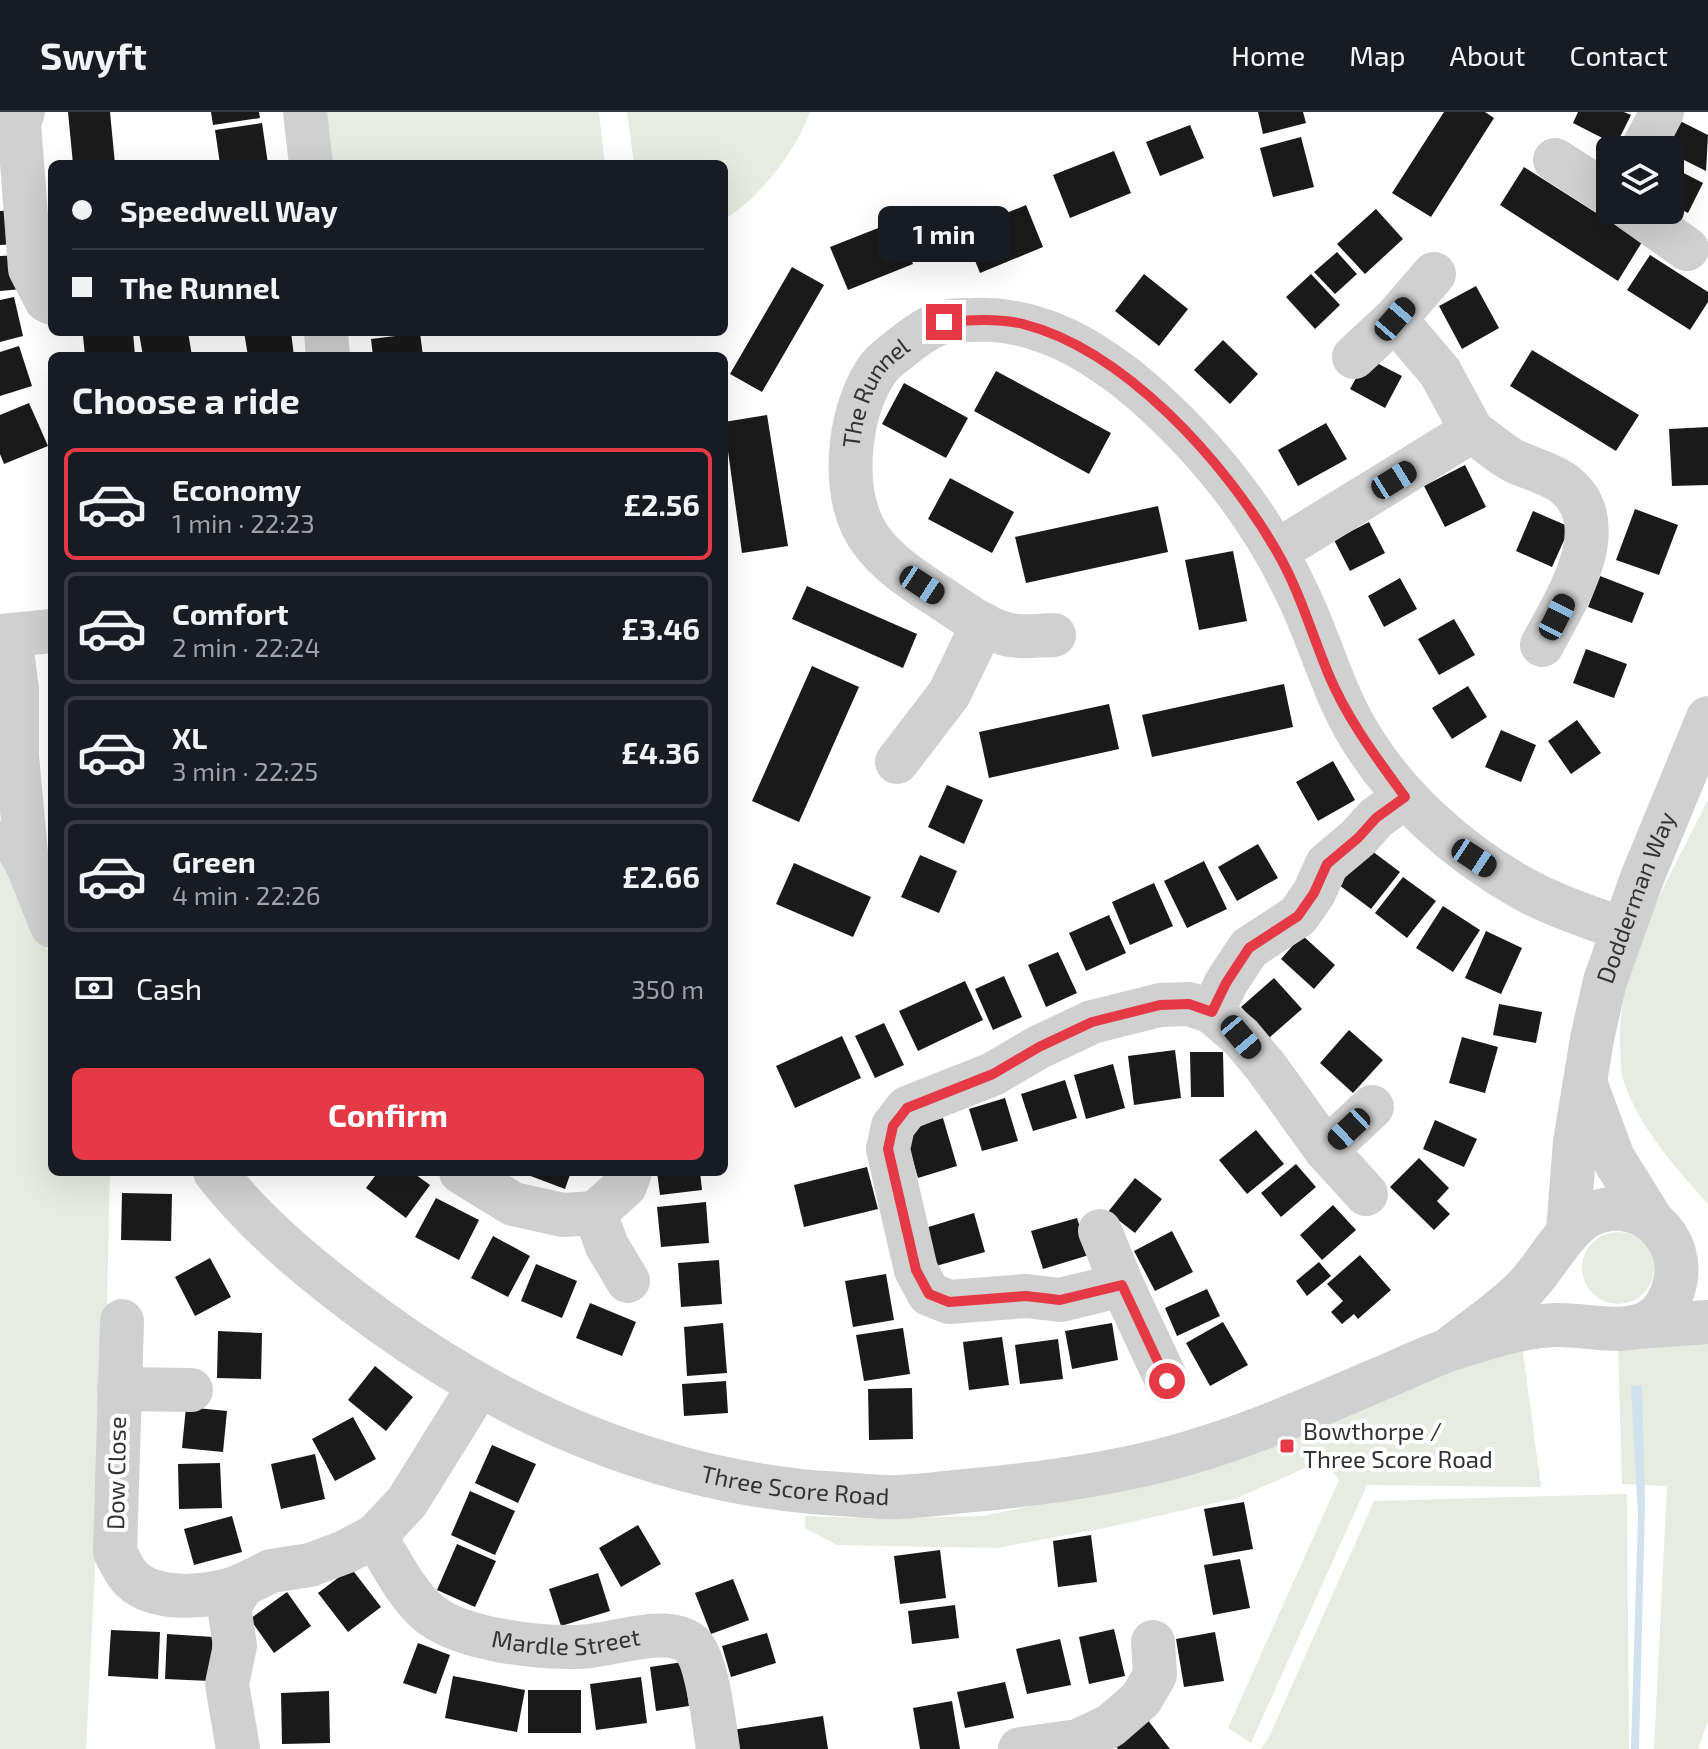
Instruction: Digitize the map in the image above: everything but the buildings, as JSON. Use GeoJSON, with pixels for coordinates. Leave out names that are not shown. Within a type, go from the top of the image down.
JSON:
{"type":"FeatureCollection","features":[{"type":"Feature","properties":{"kind":"street"},"geometry":{"type":"LineString","coordinates":[[23,112],[19,123],[30,269],[48,301]]}},
{"type":"Feature","properties":{"kind":"street"},"geometry":{"type":"LineString","coordinates":[[305,112],[311,160]]}},
{"type":"Feature","properties":{"kind":"street"},"geometry":{"type":"LineString","coordinates":[[1649,136],[1662,112]]}},
{"type":"Feature","properties":{"kind":"street"},"geometry":{"type":"LineString","coordinates":[[1555,160],[1596,186]]}},
{"type":"Feature","properties":{"kind":"street"},"geometry":{"type":"LineString","coordinates":[[1652,224],[1687,249]]}},
{"type":"Feature","properties":{"kind":"street"},"geometry":{"type":"LineString","coordinates":[[1354,357],[1395,319],[1434,274]]}},
{"type":"Feature","properties":{"kind":"street"},"geometry":{"type":"LineString","coordinates":[[1395,319],[1440,372],[1472,431],[1510,459],[1563,483],[1583,507],[1589,540],[1571,589],[1542,645]]}},
{"type":"Feature","properties":{"kind":"street","name":"The Runnel"},"geometry":{"type":"LineString","coordinates":[[1054,635],[1011,635],[983,624],[922,585],[880,553],[862,526],[856,507],[851,464],[853,431],[861,399],[881,365],[914,337],[944,322],[982,320],[1021,323],[1054,334],[1079,346],[1126,378],[1179,424],[1228,478],[1277,551],[1301,601],[1329,676],[1360,737],[1405,797],[1474,858],[1524,890],[1622,929]]}},
{"type":"Feature","properties":{"kind":"street"},"geometry":{"type":"LineString","coordinates":[[1277,551],[1472,431]]}},
{"type":"Feature","properties":{"kind":"street"},"geometry":{"type":"LineString","coordinates":[[901,756],[949,694],[983,624]]}},
{"type":"Feature","properties":{"kind":"street"},"geometry":{"type":"LineString","coordinates":[[27,864],[11,705],[13,659],[0,637],[48,631]]}},
{"type":"Feature","properties":{"kind":"street"},"geometry":{"type":"LineString","coordinates":[[11,705],[48,664]]}},
{"type":"Feature","properties":{"kind":"street","name":"Dodderman Way"},"geometry":{"type":"LineString","coordinates":[[1564,1239],[1575,1142],[1605,981],[1622,929],[1708,718]]}},
{"type":"Feature","properties":{"kind":"street"},"geometry":{"type":"LineString","coordinates":[[1212,1012],[1249,948],[1298,916],[1314,893],[1327,864],[1376,818],[1405,797]]}},
{"type":"Feature","properties":{"kind":"street"},"geometry":{"type":"LineString","coordinates":[[0,816],[27,864],[48,916]]}},
{"type":"Feature","properties":{"kind":"street"},"geometry":{"type":"LineString","coordinates":[[1122,1285],[1060,1300],[1026,1296],[949,1302],[929,1294],[916,1270],[888,1149],[893,1126],[907,1108],[993,1074],[1039,1047],[1092,1022],[1160,1005],[1189,1004],[1212,1012],[1241,1037],[1326,1150],[1366,1194]]}},
{"type":"Feature","properties":{"kind":"street","name":"Dodderman Way"},"geometry":{"type":"LineString","coordinates":[[1586,1085],[1613,1158],[1651,1219]]}},
{"type":"Feature","properties":{"kind":"street"},"geometry":{"type":"LineString","coordinates":[[1326,1150],[1372,1107]]}},
{"type":"Feature","properties":{"kind":"street","name":"Three Score Road"},"geometry":{"type":"LineString","coordinates":[[219,1176],[267,1227],[337,1290],[421,1351],[479,1386],[545,1420],[607,1446],[663,1464],[734,1482],[816,1493],[898,1497],[1073,1480],[1163,1460],[1237,1438],[1448,1350],[1513,1330],[1554,1325],[1616,1331],[1708,1322]]}},
{"type":"Feature","properties":{"kind":"street"},"geometry":{"type":"LineString","coordinates":[[468,1176],[513,1204],[563,1215],[595,1213],[625,1186],[629,1176]]}},
{"type":"Feature","properties":{"kind":"street","name":"Three Score Road"},"geometry":{"type":"LineString","coordinates":[[1448,1350],[1524,1290],[1584,1218],[1602,1210],[1623,1209],[1651,1219]]}},
{"type":"Feature","properties":{"kind":"street"},"geometry":{"type":"LineString","coordinates":[[595,1213],[607,1246],[628,1281]]}},
{"type":"Feature","properties":{"kind":"street"},"geometry":{"type":"LineString","coordinates":[[1638,1327],[1657,1315],[1671,1298],[1677,1278],[1692,1265],[1651,1219]]}},
{"type":"Feature","properties":{"kind":"street"},"geometry":{"type":"LineString","coordinates":[[1100,1231],[1167,1381]]}},
{"type":"Feature","properties":{"kind":"street"},"geometry":{"type":"LineString","coordinates":[[1564,1239],[1557,1270],[1563,1295],[1572,1309],[1594,1327]]}},
{"type":"Feature","properties":{"kind":"street","name":"Dow Close"},"geometry":{"type":"LineString","coordinates":[[122,1321],[115,1552],[128,1576],[151,1592],[196,1596],[223,1594],[243,1585]]}},
{"type":"Feature","properties":{"kind":"street"},"geometry":{"type":"LineString","coordinates":[[238,1749],[227,1684],[235,1646],[229,1606],[243,1585],[271,1571],[310,1565],[375,1536],[407,1502],[479,1386]]}},
{"type":"Feature","properties":{"kind":"street","name":"Dow Close"},"geometry":{"type":"LineString","coordinates":[[119,1389],[191,1390]]}},
{"type":"Feature","properties":{"kind":"street","name":"Mardle Street"},"geometry":{"type":"LineString","coordinates":[[375,1536],[402,1580],[431,1615],[462,1630],[515,1642],[579,1648],[670,1634],[692,1645],[705,1672],[718,1749]]}},
{"type":"Feature","properties":{"kind":"street"},"geometry":{"type":"LineString","coordinates":[[1020,1749],[1078,1741],[1110,1726],[1141,1699],[1155,1675],[1153,1642]]}},
{"type":"Feature","properties":{"kind":"shaded area"},"geometry":{"type":"Polygon","coordinates":[[[322,112],[599,112],[605,160],[328,160],[322,112]]]}},
{"type":"Feature","properties":{"kind":"shaded area"},"geometry":{"type":"Polygon","coordinates":[[[627,112],[810,112],[796,142],[775,172],[751,199],[728,216],[728,160],[633,160],[627,112]]]}},
{"type":"Feature","properties":{"kind":"shaded area"},"geometry":{"type":"Polygon","coordinates":[[[1708,799],[1708,1204],[1640,1118],[1623,1081],[1620,1049],[1621,1016],[1636,951],[1708,799]]]}},
{"type":"Feature","properties":{"kind":"shaded area"},"geometry":{"type":"Polygon","coordinates":[[[0,858],[48,951],[48,1176],[110,1176],[106,1351],[86,1749],[0,1749],[0,858]]]}},
{"type":"Feature","properties":{"kind":"shaded area"},"geometry":{"type":"Polygon","coordinates":[[[1618,1232],[1644,1242],[1654,1268],[1644,1294],[1618,1304],[1592,1294],[1582,1268],[1592,1242],[1618,1232]]]}},
{"type":"Feature","properties":{"kind":"shaded area"},"geometry":{"type":"Polygon","coordinates":[[[1708,1337],[1708,1721],[1698,1749],[1654,1749],[1667,1486],[1622,1484],[1618,1349],[1708,1337]]]}},
{"type":"Feature","properties":{"kind":"shaded area"},"geometry":{"type":"Polygon","coordinates":[[[1522,1345],[1541,1487],[1367,1485],[1251,1743],[1228,1728],[1339,1480],[1323,1460],[1237,1498],[1105,1528],[996,1548],[837,1545],[805,1528],[805,1516],[883,1519],[983,1516],[1122,1487],[1363,1407],[1522,1345]]]}},
{"type":"Feature","properties":{"kind":"shaded area"},"geometry":{"type":"Polygon","coordinates":[[[1627,1494],[1629,1749],[1261,1749],[1374,1501],[1627,1494]]]}},
{"type":"Feature","properties":{"kind":"water"},"geometry":{"type":"Polygon","coordinates":[[[1642,1385],[1645,1504],[1639,1749],[1631,1749],[1638,1515],[1631,1386],[1642,1385]]]}},
{"type":"Feature","properties":{"kind":"place","name":"Bowthorpe / Three Score Road"},"geometry":{"type":"Point","coordinates":[1287,1446]}},
{"type":"Feature","properties":{"kind":"route"},"geometry":{"type":"LineString","coordinates":[[944,322],[982,320],[1021,323],[1054,334],[1079,346],[1126,378],[1179,424],[1228,478],[1277,551],[1301,601],[1329,676],[1360,737],[1405,797],[1376,818],[1327,864],[1314,893],[1298,916],[1249,948],[1212,1012],[1189,1004],[1160,1005],[1092,1022],[1039,1047],[993,1074],[907,1108],[893,1126],[888,1149],[916,1270],[929,1294],[949,1302],[1026,1296],[1060,1300],[1122,1285],[1167,1381]]}}]}
